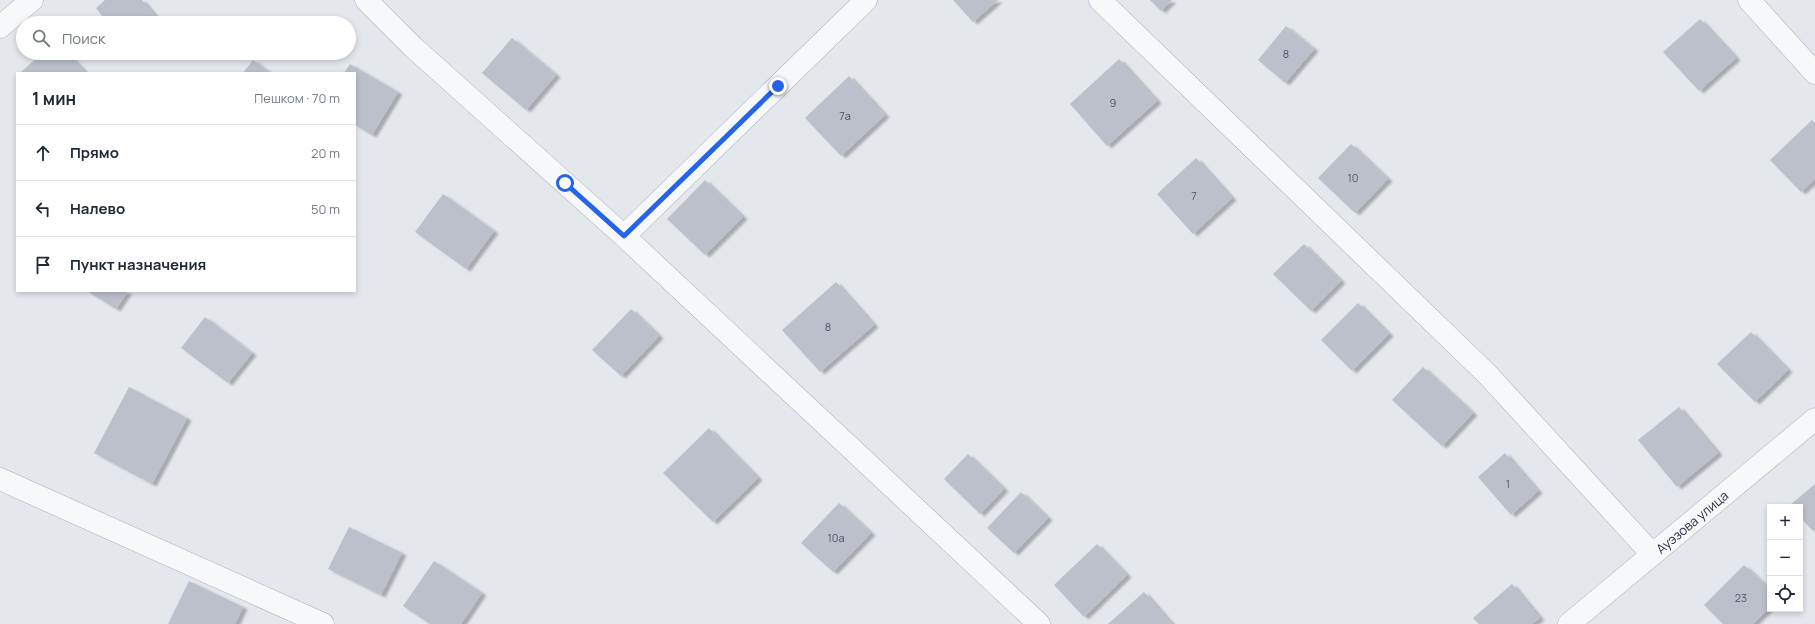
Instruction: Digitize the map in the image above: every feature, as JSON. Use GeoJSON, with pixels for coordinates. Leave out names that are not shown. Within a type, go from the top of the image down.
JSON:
{"type":"FeatureCollection","features":[{"type":"Feature","properties":{"kind":"street"},"geometry":{"type":"LineString","coordinates":[[0,26],[32,0]]}},
{"type":"Feature","properties":{"kind":"street"},"geometry":{"type":"LineString","coordinates":[[366,0],[413,47],[624,236],[1027,620]]}},
{"type":"Feature","properties":{"kind":"street"},"geometry":{"type":"LineString","coordinates":[[624,236],[866,0]]}},
{"type":"Feature","properties":{"kind":"street"},"geometry":{"type":"LineString","coordinates":[[1100,0],[1487,374],[1652,554]]}},
{"type":"Feature","properties":{"kind":"street"},"geometry":{"type":"LineString","coordinates":[[1749,0],[1815,73]]}},
{"type":"Feature","properties":{"kind":"street","name":"Ауэзова улица"},"geometry":{"type":"LineString","coordinates":[[1576,622],[1652,554],[1815,420]]}},
{"type":"Feature","properties":{"kind":"street"},"geometry":{"type":"LineString","coordinates":[[0,479],[324,624]]}},
{"type":"Feature","properties":{"kind":"building"},"geometry":{"type":"Polygon","coordinates":[[[105,0],[142,0],[155,16],[102,16],[96,8],[105,0]]]}},
{"type":"Feature","properties":{"kind":"building"},"geometry":{"type":"Polygon","coordinates":[[[953,0],[998,0],[973,22],[953,0]]]}},
{"type":"Feature","properties":{"kind":"building"},"geometry":{"type":"Polygon","coordinates":[[[1150,0],[1172,0],[1161,11],[1150,0]]]}},
{"type":"Feature","properties":{"kind":"building"},"geometry":{"type":"Polygon","coordinates":[[[1700,19],[1736,58],[1699,91],[1663,52],[1700,19]]]}},
{"type":"Feature","properties":{"kind":"building"},"geometry":{"type":"Polygon","coordinates":[[[1286,26],[1314,49],[1285,83],[1258,60],[1286,26]]]}},
{"type":"Feature","properties":{"kind":"building"},"geometry":{"type":"Polygon","coordinates":[[[512,38],[556,75],[526,110],[482,73],[512,38]]]}},
{"type":"Feature","properties":{"kind":"building"},"geometry":{"type":"Polygon","coordinates":[[[1119,59],[1157,101],[1107,146],[1070,104],[1119,59]]]}},
{"type":"Feature","properties":{"kind":"building"},"geometry":{"type":"Polygon","coordinates":[[[34,60],[74,60],[85,72],[21,72],[34,60]]]}},
{"type":"Feature","properties":{"kind":"building"},"geometry":{"type":"Polygon","coordinates":[[[253,60],[269,72],[244,72],[253,60]]]}},
{"type":"Feature","properties":{"kind":"building"},"geometry":{"type":"Polygon","coordinates":[[[350,64],[398,92],[372,135],[356,126],[356,72],[345,72],[350,64]]]}},
{"type":"Feature","properties":{"kind":"building"},"geometry":{"type":"Polygon","coordinates":[[[849,76],[885,115],[841,156],[805,118],[849,76]]]}},
{"type":"Feature","properties":{"kind":"building"},"geometry":{"type":"Polygon","coordinates":[[[1812,120],[1815,123],[1815,179],[1801,192],[1770,160],[1812,120]]]}},
{"type":"Feature","properties":{"kind":"building"},"geometry":{"type":"Polygon","coordinates":[[[1351,144],[1388,179],[1355,213],[1318,178],[1351,144]]]}},
{"type":"Feature","properties":{"kind":"building"},"geometry":{"type":"Polygon","coordinates":[[[1196,158],[1232,198],[1193,234],[1157,194],[1196,158]]]}},
{"type":"Feature","properties":{"kind":"building"},"geometry":{"type":"Polygon","coordinates":[[[705,180],[743,217],[705,255],[667,219],[705,180]]]}},
{"type":"Feature","properties":{"kind":"building"},"geometry":{"type":"Polygon","coordinates":[[[443,194],[494,231],[466,269],[415,232],[443,194]]]}},
{"type":"Feature","properties":{"kind":"building"},"geometry":{"type":"Polygon","coordinates":[[[1304,244],[1341,281],[1311,311],[1273,274],[1304,244]]]}},
{"type":"Feature","properties":{"kind":"building"},"geometry":{"type":"Polygon","coordinates":[[[836,282],[874,325],[820,372],[782,330],[836,282]]]}},
{"type":"Feature","properties":{"kind":"building"},"geometry":{"type":"Polygon","coordinates":[[[89,292],[127,292],[116,309],[89,292]]]}},
{"type":"Feature","properties":{"kind":"building"},"geometry":{"type":"Polygon","coordinates":[[[1358,303],[1389,334],[1352,371],[1321,340],[1358,303]]]}},
{"type":"Feature","properties":{"kind":"building"},"geometry":{"type":"Polygon","coordinates":[[[631,309],[659,336],[621,376],[592,350],[631,309]]]}},
{"type":"Feature","properties":{"kind":"building"},"geometry":{"type":"Polygon","coordinates":[[[205,317],[252,353],[228,383],[181,348],[205,317]]]}},
{"type":"Feature","properties":{"kind":"building"},"geometry":{"type":"Polygon","coordinates":[[[1751,332],[1788,370],[1755,402],[1717,364],[1751,332]]]}},
{"type":"Feature","properties":{"kind":"building"},"geometry":{"type":"Polygon","coordinates":[[[1423,367],[1473,413],[1442,446],[1392,400],[1423,367]]]}},
{"type":"Feature","properties":{"kind":"building"},"geometry":{"type":"Polygon","coordinates":[[[129,387],[187,418],[152,484],[94,453],[129,387]]]}},
{"type":"Feature","properties":{"kind":"building"},"geometry":{"type":"Polygon","coordinates":[[[1679,407],[1718,453],[1677,487],[1638,440],[1679,407]]]}},
{"type":"Feature","properties":{"kind":"building"},"geometry":{"type":"Polygon","coordinates":[[[709,428],[758,478],[713,522],[663,473],[709,428]]]}},
{"type":"Feature","properties":{"kind":"building"},"geometry":{"type":"Polygon","coordinates":[[[1505,453],[1538,491],[1511,515],[1478,477],[1505,453]]]}},
{"type":"Feature","properties":{"kind":"building"},"geometry":{"type":"Polygon","coordinates":[[[968,454],[1004,489],[980,514],[944,479],[968,454]]]}},
{"type":"Feature","properties":{"kind":"building"},"geometry":{"type":"Polygon","coordinates":[[[1815,484],[1815,529],[1813,531],[1803,520],[1803,504],[1791,504],[1815,484]]]}},
{"type":"Feature","properties":{"kind":"building"},"geometry":{"type":"Polygon","coordinates":[[[1021,492],[1048,518],[1014,553],[987,528],[1021,492]]]}},
{"type":"Feature","properties":{"kind":"building"},"geometry":{"type":"Polygon","coordinates":[[[839,503],[871,533],[833,572],[801,543],[839,503]]]}},
{"type":"Feature","properties":{"kind":"building"},"geometry":{"type":"Polygon","coordinates":[[[349,527],[402,553],[381,595],[328,569],[349,527]]]}},
{"type":"Feature","properties":{"kind":"building"},"geometry":{"type":"Polygon","coordinates":[[[1097,544],[1127,575],[1084,617],[1054,585],[1097,544]]]}},
{"type":"Feature","properties":{"kind":"building"},"geometry":{"type":"Polygon","coordinates":[[[434,561],[482,593],[461,624],[430,624],[403,606],[434,561]]]}},
{"type":"Feature","properties":{"kind":"building"},"geometry":{"type":"Polygon","coordinates":[[[1744,565],[1767,587],[1767,610],[1753,624],[1723,624],[1704,605],[1744,565]]]}},
{"type":"Feature","properties":{"kind":"building"},"geometry":{"type":"Polygon","coordinates":[[[189,581],[243,607],[235,624],[168,624],[189,581]]]}},
{"type":"Feature","properties":{"kind":"building"},"geometry":{"type":"Polygon","coordinates":[[[1512,584],[1540,618],[1532,624],[1479,624],[1473,618],[1512,584]]]}},
{"type":"Feature","properties":{"kind":"building"},"geometry":{"type":"Polygon","coordinates":[[[1144,592],[1172,624],[1108,624],[1144,592]]]}},
{"type":"Feature","properties":{"kind":"route"},"geometry":{"type":"LineString","coordinates":[[565,183],[624,236],[778,86]]}}]}
